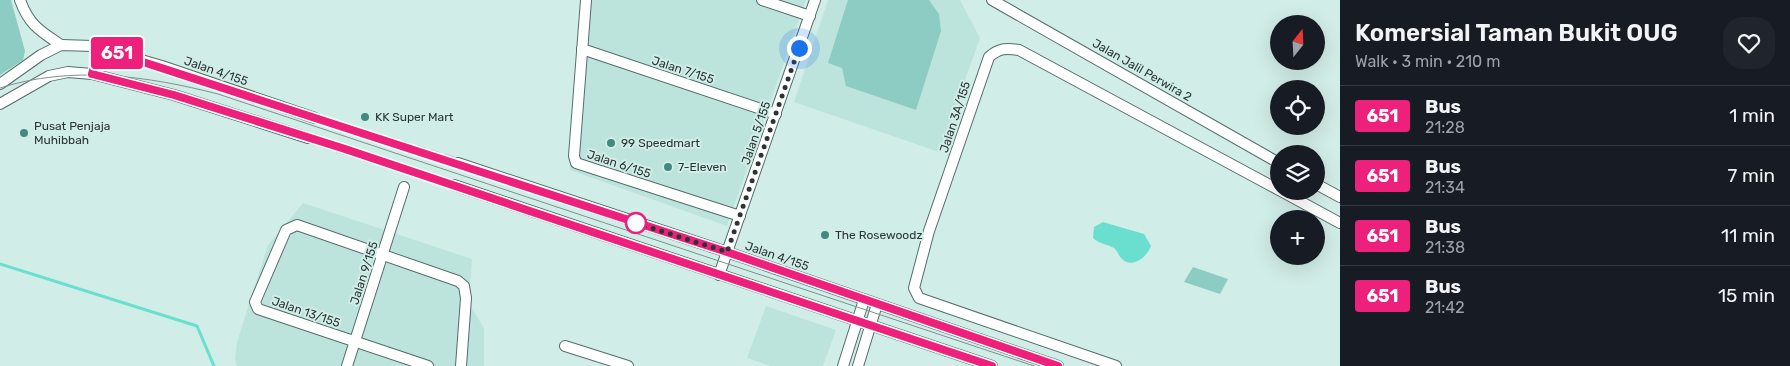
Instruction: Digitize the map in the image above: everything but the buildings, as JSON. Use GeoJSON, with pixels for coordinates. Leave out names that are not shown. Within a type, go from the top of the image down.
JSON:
{"type":"FeatureCollection","features":[{"type":"Feature","properties":{"kind":"street"},"geometry":{"type":"LineString","coordinates":[[0,84],[41,55],[61,45],[36,28],[26,17],[20,0]]}},
{"type":"Feature","properties":{"kind":"street"},"geometry":{"type":"LineString","coordinates":[[582,49],[586,0]]}},
{"type":"Feature","properties":{"kind":"street"},"geometry":{"type":"LineString","coordinates":[[762,0],[810,16]]}},
{"type":"Feature","properties":{"kind":"street","name":"Jalan 5/155"},"geometry":{"type":"LineString","coordinates":[[720,275],[816,0]]}},
{"type":"Feature","properties":{"kind":"street","name":"Jalan Jalil Perwira 2"},"geometry":{"type":"LineString","coordinates":[[992,0],[1270,158]]}},
{"type":"Feature","properties":{"kind":"street","name":"Jalan 4/155"},"geometry":{"type":"LineString","coordinates":[[61,45],[100,48],[315,118]]}},
{"type":"Feature","properties":{"kind":"street","name":"Jalan 3A/155"},"geometry":{"type":"LineString","coordinates":[[1116,366],[919,298],[915,294],[914,288],[929,231],[989,56],[996,50],[1006,48],[1019,50],[1270,186]]}},
{"type":"Feature","properties":{"kind":"street","name":"Jalan 7/155"},"geometry":{"type":"LineString","coordinates":[[582,49],[776,114]]}},
{"type":"Feature","properties":{"kind":"street","name":"Jalan 6/155"},"geometry":{"type":"LineString","coordinates":[[582,49],[574,156],[576,163],[740,216]]}},
{"type":"Feature","properties":{"kind":"street"},"geometry":{"type":"LineString","coordinates":[[0,104],[49,76],[68,72],[92,74],[174,95],[308,138]]}},
{"type":"Feature","properties":{"kind":"street","name":"Jalan 4/155"},"geometry":{"type":"LineString","coordinates":[[458,163],[727,252],[1058,366]]}},
{"type":"Feature","properties":{"kind":"street"},"geometry":{"type":"LineString","coordinates":[[454,185],[992,366]]}},
{"type":"Feature","properties":{"kind":"street","name":"Jalan 9/155"},"geometry":{"type":"LineString","coordinates":[[347,366],[404,187]]}},
{"type":"Feature","properties":{"kind":"street"},"geometry":{"type":"LineString","coordinates":[[1325,189],[1340,197]]}},
{"type":"Feature","properties":{"kind":"street","name":"Jalan 3A/155"},"geometry":{"type":"LineString","coordinates":[[1297,200],[1340,223]]}},
{"type":"Feature","properties":{"kind":"street","name":"Jalan 13/155"},"geometry":{"type":"LineString","coordinates":[[355,342],[258,309],[256,306],[269,266],[282,235],[290,227],[297,225],[382,255]]}},
{"type":"Feature","properties":{"kind":"street"},"geometry":{"type":"LineString","coordinates":[[382,255],[458,281],[464,286],[466,298],[461,366]]}},
{"type":"Feature","properties":{"kind":"street"},"geometry":{"type":"LineString","coordinates":[[843,366],[864,300]]}},
{"type":"Feature","properties":{"kind":"street"},"geometry":{"type":"LineString","coordinates":[[858,366],[877,304]]}},
{"type":"Feature","properties":{"kind":"street"},"geometry":{"type":"LineString","coordinates":[[355,342],[428,366]]}},
{"type":"Feature","properties":{"kind":"street"},"geometry":{"type":"LineString","coordinates":[[565,346],[598,361],[628,366]]}},
{"type":"Feature","properties":{"kind":"shaded area"},"geometry":{"type":"Polygon","coordinates":[[[0,0],[11,0],[25,51],[23,60],[0,75],[0,0]]]}},
{"type":"Feature","properties":{"kind":"shaded area"},"geometry":{"type":"Polygon","coordinates":[[[581,0],[806,0],[727,226],[570,170],[581,0]]]}},
{"type":"Feature","properties":{"kind":"shaded area"},"geometry":{"type":"Polygon","coordinates":[[[828,0],[960,0],[980,38],[939,152],[794,102],[828,0]]]}},
{"type":"Feature","properties":{"kind":"shaded area"},"geometry":{"type":"Polygon","coordinates":[[[848,0],[929,0],[939,14],[941,31],[916,110],[846,86],[842,68],[828,63],[848,0]]]}},
{"type":"Feature","properties":{"kind":"shaded area"},"geometry":{"type":"Polygon","coordinates":[[[303,203],[472,259],[469,304],[484,328],[484,366],[237,366],[235,360],[237,342],[268,245],[303,203]]]}},
{"type":"Feature","properties":{"kind":"shaded area"},"geometry":{"type":"Polygon","coordinates":[[[1103,222],[1144,234],[1151,246],[1149,250],[1139,261],[1130,263],[1125,261],[1114,248],[1093,238],[1094,227],[1103,222]]]}},
{"type":"Feature","properties":{"kind":"shaded area"},"geometry":{"type":"Polygon","coordinates":[[[1193,267],[1228,279],[1220,294],[1184,282],[1193,267]]]}},
{"type":"Feature","properties":{"kind":"shaded area"},"geometry":{"type":"Polygon","coordinates":[[[766,306],[836,330],[823,366],[771,366],[747,358],[766,306]]]}},
{"type":"Feature","properties":{"kind":"waterway"},"geometry":{"type":"LineString","coordinates":[[0,264],[197,326],[214,366]]}},
{"type":"Feature","properties":{"kind":"tunnel"},"geometry":{"type":"LineString","coordinates":[[315,118],[458,163]]}},
{"type":"Feature","properties":{"kind":"tunnel"},"geometry":{"type":"LineString","coordinates":[[308,138],[454,185]]}},
{"type":"Feature","properties":{"kind":"tram line"},"geometry":{"type":"LineString","coordinates":[[0,88],[27,81],[82,75],[137,78],[218,94],[1034,366]]}},
{"type":"Feature","properties":{"kind":"bus line","name":"651"},"geometry":{"type":"LineString","coordinates":[[992,366],[345,149],[174,95],[92,74],[100,48],[162,66],[315,118],[727,252],[1058,366]]}},
{"type":"Feature","properties":{"kind":"place","name":"KK Super Mart"},"geometry":{"type":"Point","coordinates":[365,117]}},
{"type":"Feature","properties":{"kind":"place","name":"Pusat Penjaja Muhibbah"},"geometry":{"type":"Point","coordinates":[24,133]}},
{"type":"Feature","properties":{"kind":"place","name":"99 Speedmart"},"geometry":{"type":"Point","coordinates":[611,143]}},
{"type":"Feature","properties":{"kind":"place","name":"7-Eleven"},"geometry":{"type":"Point","coordinates":[668,167]}},
{"type":"Feature","properties":{"kind":"place","name":"The Rosewoodz"},"geometry":{"type":"Point","coordinates":[825,235]}},
{"type":"Feature","properties":{"kind":"route"},"geometry":{"type":"LineString","coordinates":[[636,223],[727,252],[799,48]]}}]}
